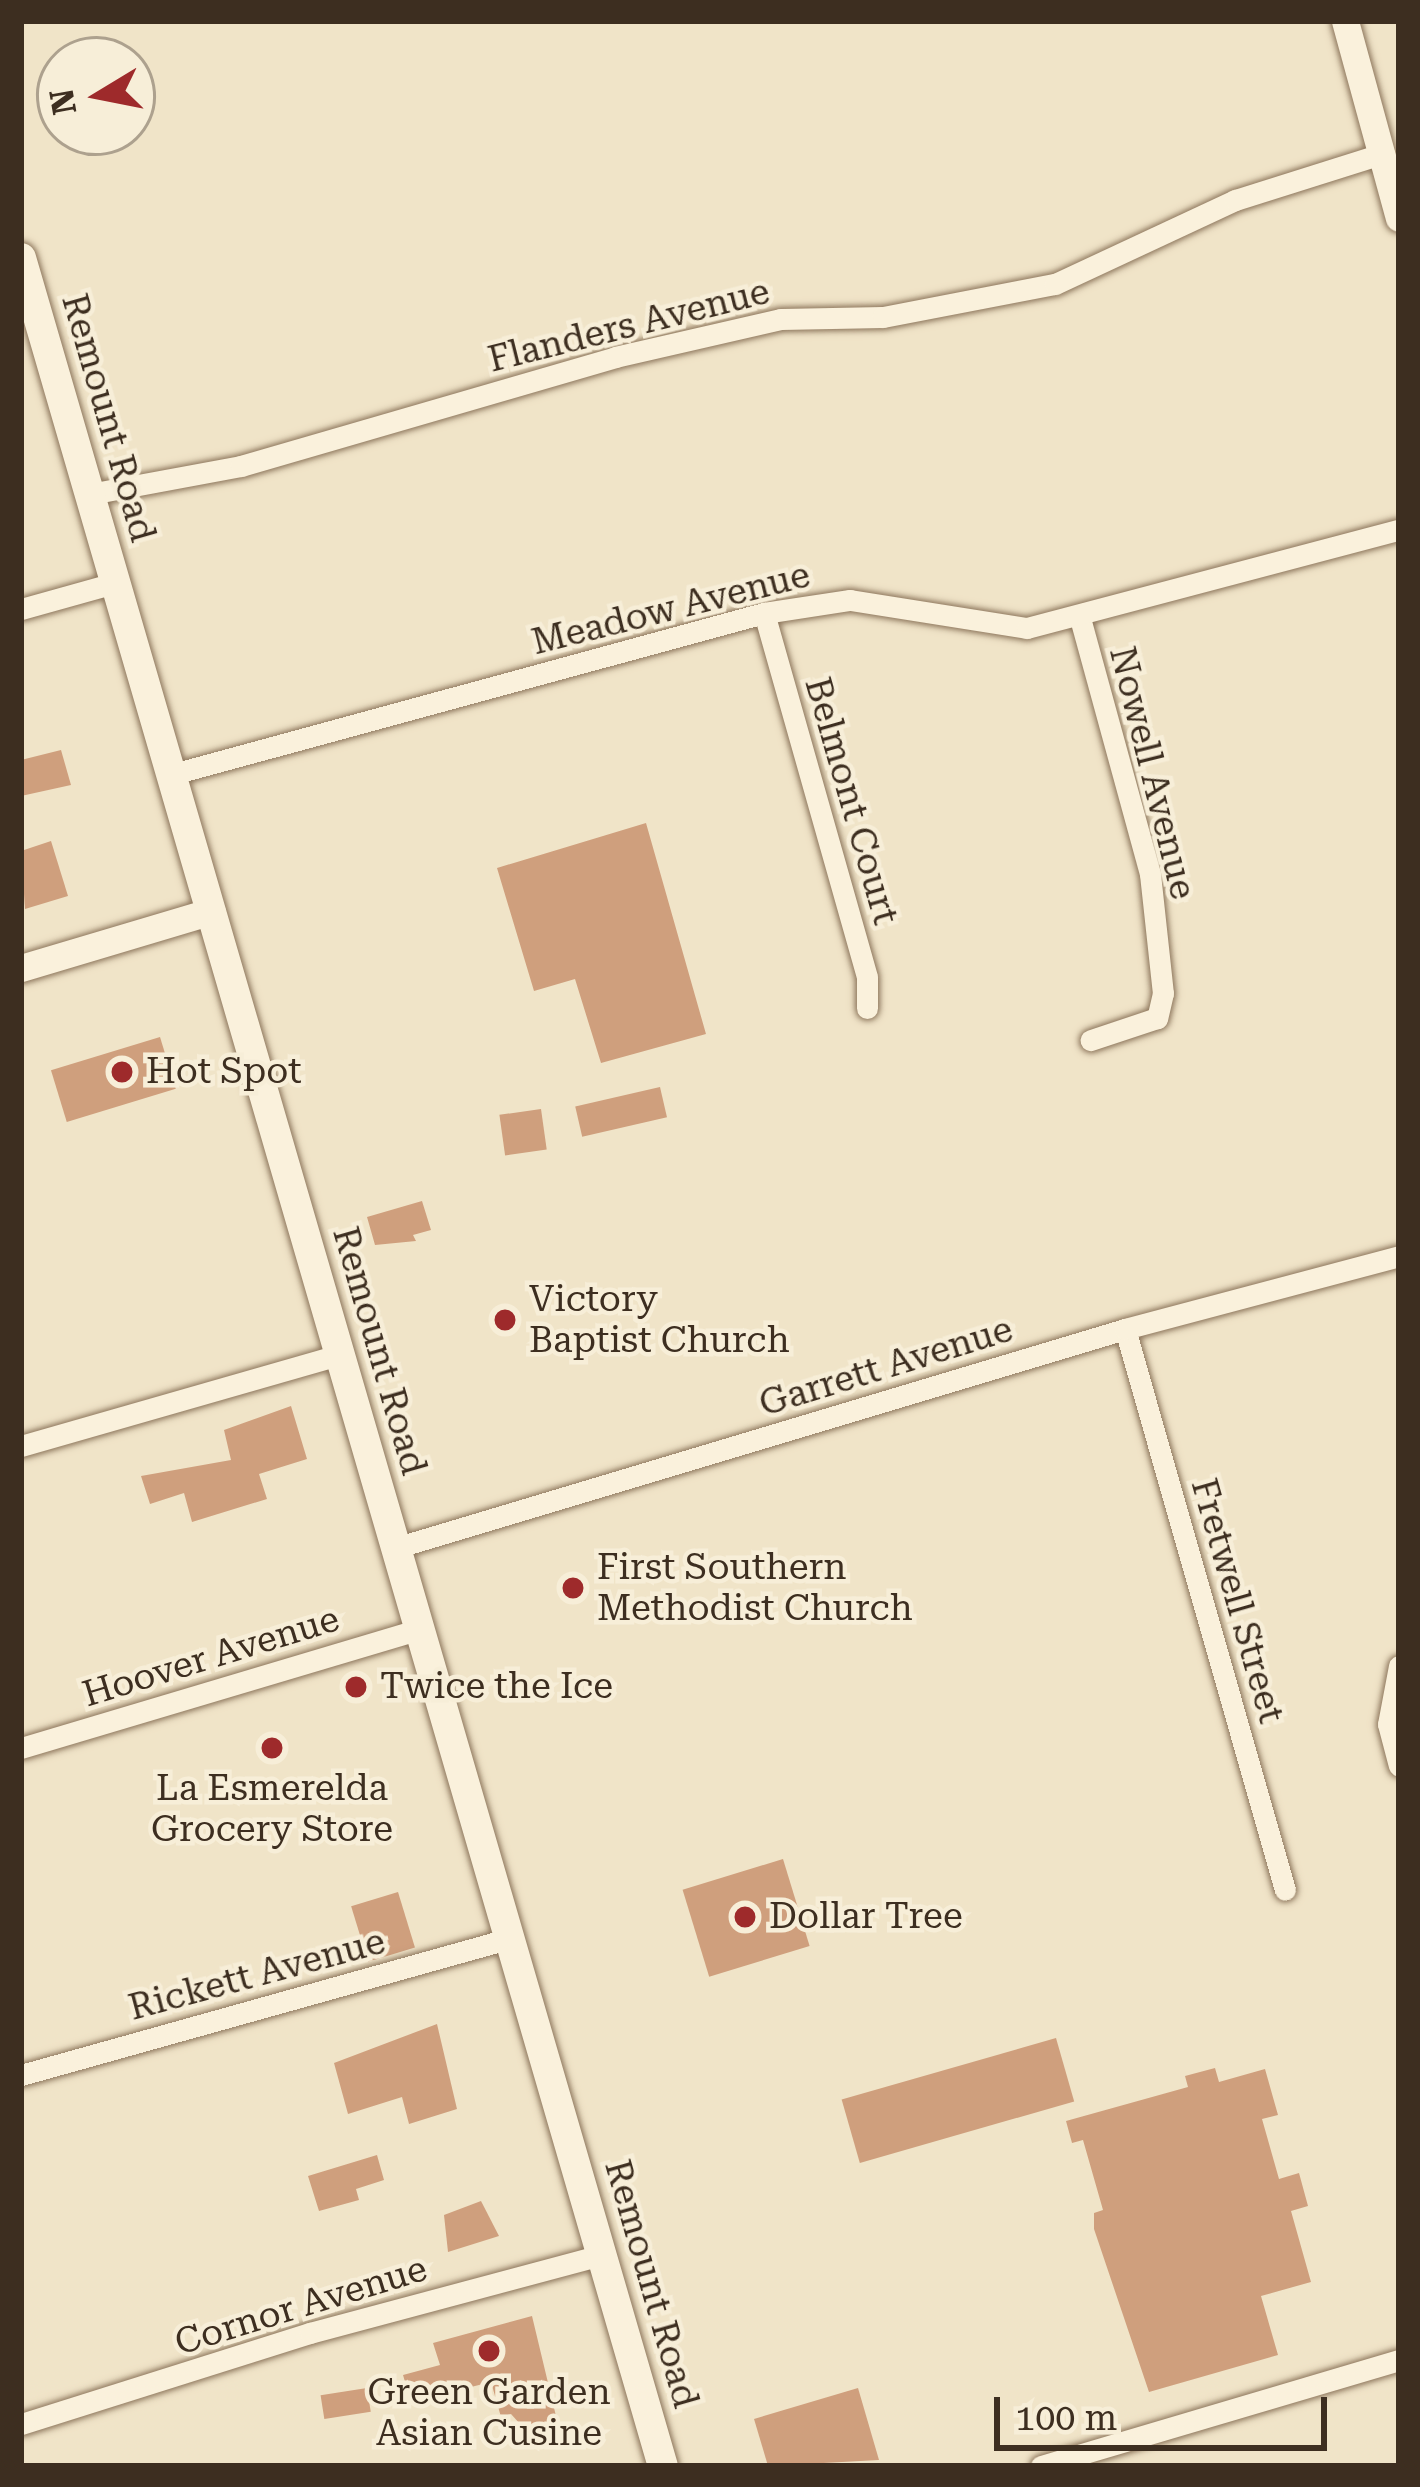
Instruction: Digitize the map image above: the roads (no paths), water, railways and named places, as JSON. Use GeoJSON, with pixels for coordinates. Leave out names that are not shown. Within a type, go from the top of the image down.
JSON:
{"type":"FeatureCollection","features":[{"type":"Feature","properties":{"kind":"main road","name":"Remount Road"},"geometry":{"type":"LineString","coordinates":[[21,258],[663,2466]]}},
{"type":"Feature","properties":{"kind":"street"},"geometry":{"type":"LineString","coordinates":[[1345,21],[1399,218]]}},
{"type":"Feature","properties":{"kind":"street","name":"Flanders Avenue"},"geometry":{"type":"LineString","coordinates":[[90,494],[241,466],[615,358],[781,320],[883,317],[1055,284],[1235,200],[1384,152]]}},
{"type":"Feature","properties":{"kind":"street","name":"Meadow Avenue"},"geometry":{"type":"LineString","coordinates":[[173,774],[764,613],[850,600],[1028,628],[1080,618],[1399,530]]}},
{"type":"Feature","properties":{"kind":"street"},"geometry":{"type":"LineString","coordinates":[[21,609],[114,583]]}},
{"type":"Feature","properties":{"kind":"street","name":"Belmont Court"},"geometry":{"type":"LineString","coordinates":[[764,613],[867,977],[868,1008]]}},
{"type":"Feature","properties":{"kind":"street","name":"Nowell Avenue"},"geometry":{"type":"LineString","coordinates":[[1080,618],[1150,874],[1163,993],[1157,1018],[1091,1040]]}},
{"type":"Feature","properties":{"kind":"street"},"geometry":{"type":"LineString","coordinates":[[21,968],[212,911]]}},
{"type":"Feature","properties":{"kind":"street","name":"Garrett Avenue"},"geometry":{"type":"LineString","coordinates":[[395,1548],[1125,1329],[1399,1256]]}},
{"type":"Feature","properties":{"kind":"street","name":"Fretwell Street"},"geometry":{"type":"LineString","coordinates":[[1125,1329],[1285,1891]]}},
{"type":"Feature","properties":{"kind":"street"},"geometry":{"type":"LineString","coordinates":[[21,1446],[339,1355]]}},
{"type":"Feature","properties":{"kind":"street","name":"Hoover Avenue"},"geometry":{"type":"LineString","coordinates":[[21,1748],[420,1630]]}},
{"type":"Feature","properties":{"kind":"street"},"geometry":{"type":"LineString","coordinates":[[1399,1666],[1388,1724],[1399,1766]]}},
{"type":"Feature","properties":{"kind":"street","name":"Rickett Avenue"},"geometry":{"type":"LineString","coordinates":[[21,2075],[511,1938]]}},
{"type":"Feature","properties":{"kind":"street","name":"Cornor Avenue"},"geometry":{"type":"LineString","coordinates":[[21,2424],[310,2333],[601,2255]]}},
{"type":"Feature","properties":{"kind":"street"},"geometry":{"type":"LineString","coordinates":[[1041,2466],[1399,2360]]}},
{"type":"Feature","properties":{"kind":"place","name":"Hot Spot"},"geometry":{"type":"Point","coordinates":[122,1072]}},
{"type":"Feature","properties":{"kind":"place","name":"Victory Baptist Church"},"geometry":{"type":"Point","coordinates":[505,1320]}},
{"type":"Feature","properties":{"kind":"place","name":"First Southern Methodist Church"},"geometry":{"type":"Point","coordinates":[573,1588]}},
{"type":"Feature","properties":{"kind":"place","name":"Twice the Ice"},"geometry":{"type":"Point","coordinates":[356,1687]}},
{"type":"Feature","properties":{"kind":"place","name":"La Esmerelda Grocery Store"},"geometry":{"type":"Point","coordinates":[272,1748]}},
{"type":"Feature","properties":{"kind":"place","name":"Dollar Tree"},"geometry":{"type":"Point","coordinates":[745,1917]}},
{"type":"Feature","properties":{"kind":"place","name":"Green Garden Asian Cusine"},"geometry":{"type":"Point","coordinates":[489,2351]}}]}
